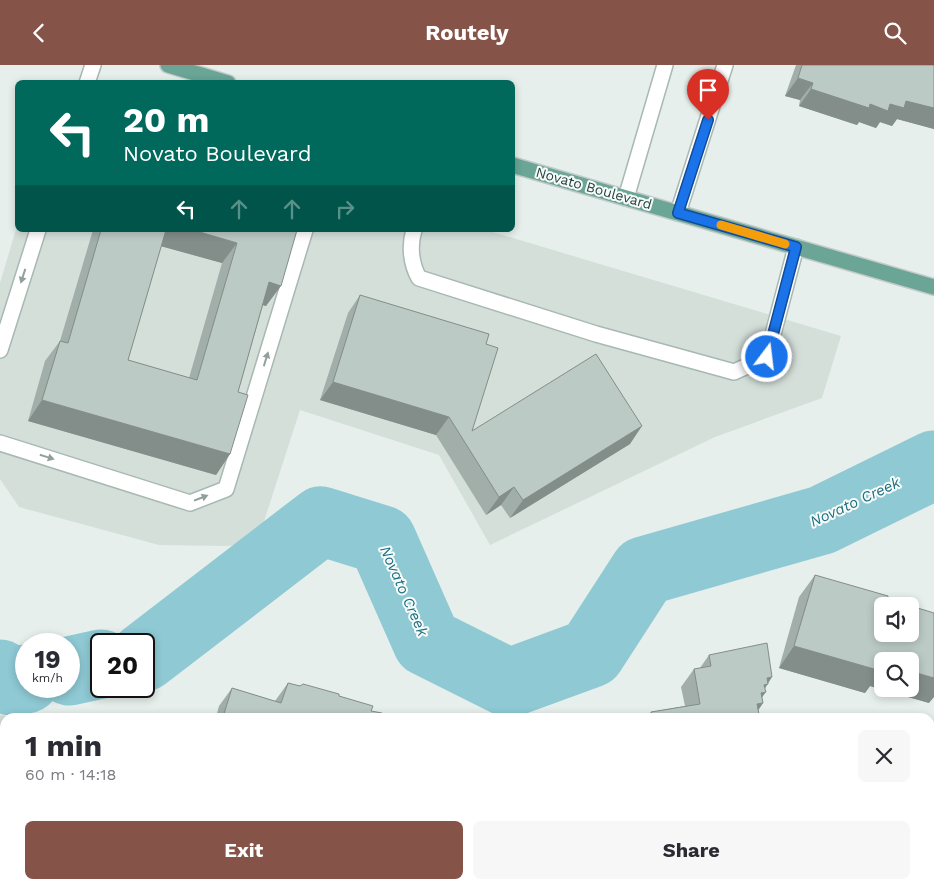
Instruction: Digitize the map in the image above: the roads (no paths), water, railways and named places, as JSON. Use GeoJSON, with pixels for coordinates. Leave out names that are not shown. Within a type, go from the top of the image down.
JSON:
{"type":"FeatureCollection","features":[{"type":"Feature","properties":{"kind":"main road"},"geometry":{"type":"LineString","coordinates":[[168,65],[218,80]]}},
{"type":"Feature","properties":{"kind":"main road","name":"Novato Boulevard"},"geometry":{"type":"LineString","coordinates":[[515,166],[934,287]]}},
{"type":"Feature","properties":{"kind":"street"},"geometry":{"type":"LineString","coordinates":[[88,80],[93,65]]}},
{"type":"Feature","properties":{"kind":"street"},"geometry":{"type":"LineString","coordinates":[[626,198],[665,65]]}},
{"type":"Feature","properties":{"kind":"street"},"geometry":{"type":"LineString","coordinates":[[678,213],[725,65]]}},
{"type":"Feature","properties":{"kind":"street"},"geometry":{"type":"LineString","coordinates":[[0,350],[37,232]]}},
{"type":"Feature","properties":{"kind":"street"},"geometry":{"type":"LineString","coordinates":[[0,443],[190,503],[226,489],[305,232]]}},
{"type":"Feature","properties":{"kind":"street"},"geometry":{"type":"LineString","coordinates":[[413,232],[412,259],[414,269],[419,278],[596,334],[734,373],[767,357],[796,247]]}},
{"type":"Feature","properties":{"kind":"waterway","name":"Novato Creek"},"geometry":{"type":"LineString","coordinates":[[155,649],[321,521],[382,540],[427,642],[509,683],[591,653],[644,571],[822,520],[934,465]]}},
{"type":"Feature","properties":{"kind":"waterway","name":"Novato Creek"},"geometry":{"type":"LineString","coordinates":[[80,669],[90,666]]}},
{"type":"Feature","properties":{"kind":"waterway","name":"Novato Creek"},"geometry":{"type":"LineString","coordinates":[[0,674],[11,681],[15,680]]}}]}
